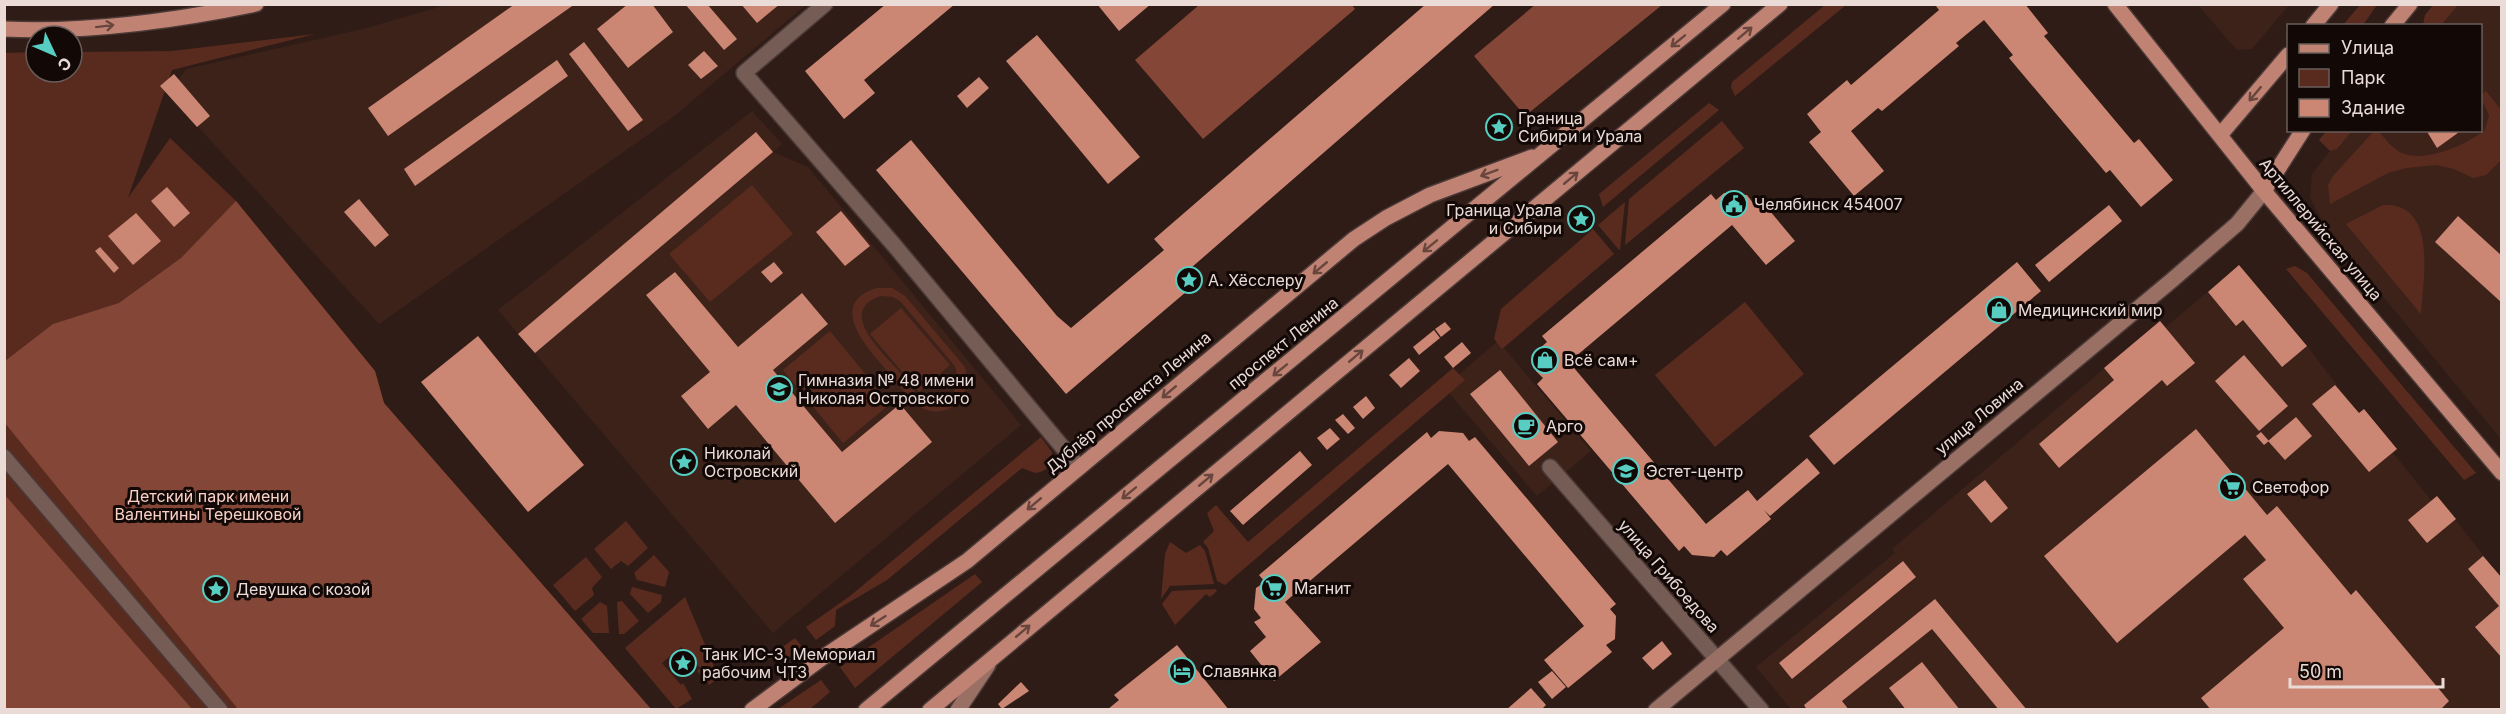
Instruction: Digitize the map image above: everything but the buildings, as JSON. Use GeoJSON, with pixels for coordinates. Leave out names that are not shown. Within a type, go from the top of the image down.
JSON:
{"type":"FeatureCollection","features":[{"type":"Feature","properties":{"kind":"main road"},"geometry":{"type":"LineString","coordinates":[[4,29],[62,32],[208,14],[256,4]]}},
{"type":"Feature","properties":{"kind":"main road","name":"проспект Ленина"},"geometry":{"type":"LineString","coordinates":[[866,710],[1723,4]]}},
{"type":"Feature","properties":{"kind":"main road"},"geometry":{"type":"LineString","coordinates":[[930,710],[1780,4]]}},
{"type":"Feature","properties":{"kind":"main road","name":"Артиллерийская улица"},"geometry":{"type":"LineString","coordinates":[[2115,4],[2221,134],[2264,191],[2502,473]]}},
{"type":"Feature","properties":{"kind":"main road"},"geometry":{"type":"LineString","coordinates":[[2315,24],[2331,4]]}},
{"type":"Feature","properties":{"kind":"main road"},"geometry":{"type":"LineString","coordinates":[[2394,24],[2410,4]]}},
{"type":"Feature","properties":{"kind":"main road"},"geometry":{"type":"LineString","coordinates":[[2221,134],[2287,56]]}},
{"type":"Feature","properties":{"kind":"main road","name":"улица Ловина"},"geometry":{"type":"LineString","coordinates":[[2264,191],[2302,132]]}},
{"type":"Feature","properties":{"kind":"main road","name":"Дублёр проспекта Ленина"},"geometry":{"type":"LineString","coordinates":[[752,710],[822,658],[966,561],[1354,239],[1386,218],[1430,195],[1543,153]]}},
{"type":"Feature","properties":{"kind":"street"},"geometry":{"type":"LineString","coordinates":[[825,4],[744,73],[894,245],[1078,467]]}},
{"type":"Feature","properties":{"kind":"street","name":"улица Ловина"},"geometry":{"type":"LineString","coordinates":[[1656,710],[2171,281],[2237,224],[2264,191]]}},
{"type":"Feature","properties":{"kind":"street"},"geometry":{"type":"LineString","coordinates":[[4,457],[220,710]]}},
{"type":"Feature","properties":{"kind":"street","name":"улица Грибоедова"},"geometry":{"type":"LineString","coordinates":[[1550,467],[1761,710]]}},
{"type":"Feature","properties":{"kind":"street"},"geometry":{"type":"LineString","coordinates":[[958,710],[995,654]]}},
{"type":"Feature","properties":{"kind":"shaded area"},"geometry":{"type":"Polygon","coordinates":[[[446,5],[806,5],[673,117],[379,324],[168,94],[186,69],[363,29],[446,5]]]}},
{"type":"Feature","properties":{"kind":"shaded area"},"geometry":{"type":"Polygon","coordinates":[[[2198,5],[2289,5],[2252,49],[2237,50],[2198,5]]]}},
{"type":"Feature","properties":{"kind":"shaded area"},"geometry":{"type":"Polygon","coordinates":[[[2447,5],[2501,5],[2501,439],[2324,225],[2310,197],[2312,174],[2345,132],[2482,132],[2482,24],[2431,24],[2447,5]]]}},
{"type":"Feature","properties":{"kind":"shaded area","name":"Гимназия № 48 имени Николая Островского"},"geometry":{"type":"Polygon","coordinates":[[[752,111],[782,144],[773,152],[808,167],[1021,425],[773,633],[498,310],[752,111]]]}},
{"type":"Feature","properties":{"kind":"shaded area"},"geometry":{"type":"Polygon","coordinates":[[[2239,265],[2307,346],[2358,413],[2364,409],[2397,449],[2393,453],[2431,500],[2437,496],[2501,578],[2501,709],[1791,709],[1756,667],[1895,553],[1892,549],[2160,321],[2166,327],[2239,265]]]}},
{"type":"Feature","properties":{"kind":"shaded area"},"geometry":{"type":"Polygon","coordinates":[[[1498,341],[1591,451],[1537,496],[1444,387],[1498,341]]]}},
{"type":"Feature","properties":{"kind":"green space"},"geometry":{"type":"Polygon","coordinates":[[[1536,4],[1662,5],[1525,116],[1474,56],[1536,4]]]}},
{"type":"Feature","properties":{"kind":"green space"},"geometry":{"type":"Polygon","coordinates":[[[2434,4],[2458,4],[2442,24],[2423,24],[2425,15],[2434,4]]]}},
{"type":"Feature","properties":{"kind":"green space"},"geometry":{"type":"Polygon","coordinates":[[[1199,5],[1352,5],[1355,9],[1203,139],[1135,60],[1199,5]]]}},
{"type":"Feature","properties":{"kind":"green space"},"geometry":{"type":"Polygon","coordinates":[[[1825,5],[1846,5],[1735,96],[1731,87],[1732,82],[1825,5]]]}},
{"type":"Feature","properties":{"kind":"green space"},"geometry":{"type":"Polygon","coordinates":[[[2360,5],[2377,5],[2364,24],[2344,24],[2360,5]]]}},
{"type":"Feature","properties":{"kind":"green space","name":"Детский парк имени Валентины Терешковой"},"geometry":{"type":"Polygon","coordinates":[[[315,34],[172,70],[128,198],[170,138],[236,201],[375,371],[384,403],[651,709],[5,709],[4,53],[24,52],[24,84],[84,84],[84,52],[172,51],[315,34]]]}},
{"type":"Feature","properties":{"kind":"green space"},"geometry":{"type":"Polygon","coordinates":[[[2486,91],[2501,110],[2502,159],[2486,175],[2473,178],[2454,169],[2436,165],[2406,168],[2388,173],[2330,204],[2328,185],[2333,176],[2373,132],[2379,132],[2398,151],[2412,155],[2434,154],[2457,147],[2485,130],[2489,115],[2482,100],[2482,94],[2486,91]]]}},
{"type":"Feature","properties":{"kind":"green space"},"geometry":{"type":"Polygon","coordinates":[[[1709,103],[1719,110],[1603,207],[1599,194],[1709,103]]]}},
{"type":"Feature","properties":{"kind":"green space"},"geometry":{"type":"Polygon","coordinates":[[[1722,121],[1744,148],[1625,245],[1629,199],[1722,121]]]}},
{"type":"Feature","properties":{"kind":"green space"},"geometry":{"type":"Polygon","coordinates":[[[2325,132],[2351,132],[2337,149],[2330,151],[2319,140],[2325,132]]]}},
{"type":"Feature","properties":{"kind":"green space"},"geometry":{"type":"Polygon","coordinates":[[[752,185],[793,234],[710,302],[669,254],[752,185]]]}},
{"type":"Feature","properties":{"kind":"green space","name":"Детский парк имени Валентины Терешковой"},"geometry":{"type":"Polygon","coordinates":[[[236,201],[375,371],[384,403],[651,709],[238,709],[4,422],[5,361],[53,324],[119,303],[181,258],[236,201]]]}},
{"type":"Feature","properties":{"kind":"green space"},"geometry":{"type":"Polygon","coordinates":[[[1625,202],[1620,249],[1619,250],[1598,225],[1625,202]]]}},
{"type":"Feature","properties":{"kind":"green space"},"geometry":{"type":"Polygon","coordinates":[[[2383,205],[2401,207],[2412,216],[2420,229],[2424,263],[2421,314],[2346,224],[2383,205]]]}},
{"type":"Feature","properties":{"kind":"green space"},"geometry":{"type":"Polygon","coordinates":[[[1593,229],[1614,254],[1502,349],[1494,339],[1501,309],[1593,229]]]}},
{"type":"Feature","properties":{"kind":"green space"},"geometry":{"type":"Polygon","coordinates":[[[2295,266],[2307,273],[2476,473],[2464,480],[2286,269],[2295,266]]]}},
{"type":"Feature","properties":{"kind":"green space"},"geometry":{"type":"Polygon","coordinates":[[[877,288],[892,288],[905,296],[964,366],[967,376],[966,386],[958,402],[951,408],[932,411],[917,405],[873,354],[864,342],[853,317],[854,305],[861,295],[877,288]],[[881,296],[868,302],[862,311],[862,321],[866,331],[922,398],[935,403],[949,399],[959,384],[955,366],[900,301],[893,297],[881,296]]]}},
{"type":"Feature","properties":{"kind":"green space"},"geometry":{"type":"Polygon","coordinates":[[[1745,302],[1804,374],[1715,447],[1655,375],[1745,302]]]}},
{"type":"Feature","properties":{"kind":"green space"},"geometry":{"type":"Polygon","coordinates":[[[901,308],[950,365],[919,392],[870,334],[901,308]]]}},
{"type":"Feature","properties":{"kind":"green space"},"geometry":{"type":"Polygon","coordinates":[[[830,331],[890,404],[843,443],[783,370],[830,331]]]}},
{"type":"Feature","properties":{"kind":"green space"},"geometry":{"type":"Polygon","coordinates":[[[1453,368],[1465,380],[1225,585],[1217,581],[1208,548],[1203,542],[1214,531],[1207,513],[1216,505],[1248,542],[1453,368]]]}},
{"type":"Feature","properties":{"kind":"green space"},"geometry":{"type":"Polygon","coordinates":[[[1041,437],[1052,452],[1050,464],[1046,469],[1035,473],[1022,468],[887,580],[836,610],[835,626],[816,640],[806,627],[850,596],[1041,437]]]}},
{"type":"Feature","properties":{"kind":"green space"},"geometry":{"type":"Polygon","coordinates":[[[4,494],[192,709],[5,709],[4,494]]]}},
{"type":"Feature","properties":{"kind":"green space"},"geometry":{"type":"Polygon","coordinates":[[[626,521],[648,548],[628,566],[621,561],[611,569],[594,549],[626,521]]]}},
{"type":"Feature","properties":{"kind":"green space"},"geometry":{"type":"Polygon","coordinates":[[[1170,542],[1186,553],[1200,545],[1205,551],[1214,584],[1170,586],[1161,599],[1165,554],[1170,542]]]}},
{"type":"Feature","properties":{"kind":"green space"},"geometry":{"type":"Polygon","coordinates":[[[654,555],[669,572],[665,587],[637,580],[634,573],[654,555]]]}},
{"type":"Feature","properties":{"kind":"green space"},"geometry":{"type":"Polygon","coordinates":[[[586,557],[602,577],[592,588],[594,595],[575,611],[553,585],[586,557]]]}},
{"type":"Feature","properties":{"kind":"green space"},"geometry":{"type":"Polygon","coordinates":[[[975,574],[982,582],[855,688],[840,667],[975,574]]]}},
{"type":"Feature","properties":{"kind":"green space"},"geometry":{"type":"Polygon","coordinates":[[[632,587],[662,595],[661,602],[648,613],[630,594],[632,587]]]}},
{"type":"Feature","properties":{"kind":"green space"},"geometry":{"type":"Polygon","coordinates":[[[1215,589],[1217,591],[1210,597],[1206,594],[1175,625],[1162,604],[1172,591],[1215,589]]]}},
{"type":"Feature","properties":{"kind":"green space"},"geometry":{"type":"Polygon","coordinates":[[[685,597],[719,678],[709,685],[697,671],[700,668],[681,647],[662,663],[681,685],[683,683],[692,699],[676,709],[625,648],[685,597]]]}},
{"type":"Feature","properties":{"kind":"green space"},"geometry":{"type":"Polygon","coordinates":[[[622,601],[639,621],[624,634],[619,634],[617,602],[622,601]]]}},
{"type":"Feature","properties":{"kind":"green space"},"geometry":{"type":"Polygon","coordinates":[[[600,602],[607,606],[609,633],[593,633],[581,619],[600,602]]]}},
{"type":"Feature","properties":{"kind":"green space"},"geometry":{"type":"Polygon","coordinates":[[[795,638],[803,648],[791,657],[778,661],[769,657],[795,638]]]}},
{"type":"Feature","properties":{"kind":"green space"},"geometry":{"type":"Polygon","coordinates":[[[821,680],[830,692],[810,709],[778,709],[821,680]]]}},
{"type":"Feature","properties":{"kind":"place","name":"Граница Сибири и Урала"},"geometry":{"type":"Point","coordinates":[1499,127]}},
{"type":"Feature","properties":{"kind":"place","name":"Челябинск 454007"},"geometry":{"type":"Point","coordinates":[1734,204]}},
{"type":"Feature","properties":{"kind":"place","name":"Граница Урала и Сибири"},"geometry":{"type":"Point","coordinates":[1581,219]}},
{"type":"Feature","properties":{"kind":"place","name":"А. Хёсслеру"},"geometry":{"type":"Point","coordinates":[1189,280]}},
{"type":"Feature","properties":{"kind":"place","name":"Медицинский мир"},"geometry":{"type":"Point","coordinates":[1999,310]}},
{"type":"Feature","properties":{"kind":"place","name":"Всё сам+"},"geometry":{"type":"Point","coordinates":[1545,360]}},
{"type":"Feature","properties":{"kind":"place","name":"Гимназия № 48 имени Николая Островского"},"geometry":{"type":"Point","coordinates":[779,389]}},
{"type":"Feature","properties":{"kind":"place","name":"Арго"},"geometry":{"type":"Point","coordinates":[1526,426]}},
{"type":"Feature","properties":{"kind":"place","name":"Николай Островский"},"geometry":{"type":"Point","coordinates":[684,462]}},
{"type":"Feature","properties":{"kind":"place","name":"Эстет-центр"},"geometry":{"type":"Point","coordinates":[1626,471]}},
{"type":"Feature","properties":{"kind":"place","name":"Светофор"},"geometry":{"type":"Point","coordinates":[2232,487]}},
{"type":"Feature","properties":{"kind":"place","name":"Магнит"},"geometry":{"type":"Point","coordinates":[1274,588]}},
{"type":"Feature","properties":{"kind":"place","name":"Девушка с козой"},"geometry":{"type":"Point","coordinates":[216,589]}},
{"type":"Feature","properties":{"kind":"place","name":"Танк ИС-3, Мемориал рабочим ЧТЗ"},"geometry":{"type":"Point","coordinates":[683,663]}},
{"type":"Feature","properties":{"kind":"place","name":"Славянка"},"geometry":{"type":"Point","coordinates":[1182,671]}}]}
